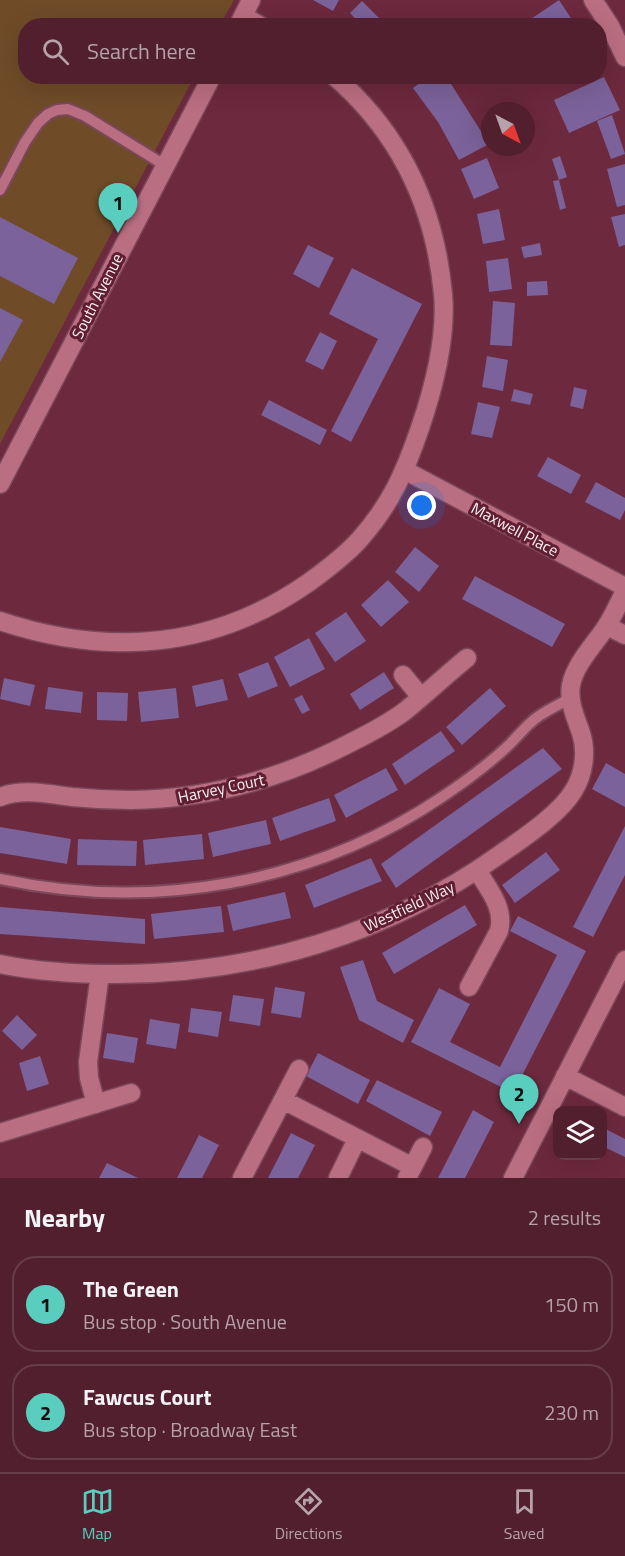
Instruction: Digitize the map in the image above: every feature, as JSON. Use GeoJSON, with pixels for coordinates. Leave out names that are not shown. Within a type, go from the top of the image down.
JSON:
{"type":"FeatureCollection","features":[{"type":"Feature","properties":{"kind":"street"},"geometry":{"type":"LineString","coordinates":[[593,0],[617,22],[625,57]]}},
{"type":"Feature","properties":{"kind":"street","name":"South Avenue"},"geometry":{"type":"LineString","coordinates":[[0,484],[208,84]]}},
{"type":"Feature","properties":{"kind":"street"},"geometry":{"type":"LineString","coordinates":[[0,621],[47,635],[101,642],[133,643],[196,634],[225,626],[260,612],[288,596],[339,560],[360,540],[377,518],[405,471],[432,392],[441,345],[443,296],[434,240],[423,205],[403,158],[379,123],[343,84]]}},
{"type":"Feature","properties":{"kind":"street","name":"Maxwell Place"},"geometry":{"type":"LineString","coordinates":[[405,471],[625,589]]}},
{"type":"Feature","properties":{"kind":"street","name":"Westfield Way"},"geometry":{"type":"LineString","coordinates":[[0,963],[55,972],[151,974],[246,962],[313,946],[386,920],[456,884],[528,835],[574,791],[580,778],[584,752],[582,736],[573,712],[571,684],[577,670],[607,626],[625,589]]}},
{"type":"Feature","properties":{"kind":"street"},"geometry":{"type":"LineString","coordinates":[[607,626],[625,635]]}},
{"type":"Feature","properties":{"kind":"street","name":"Harvey Court"},"geometry":{"type":"LineString","coordinates":[[0,797],[11,793],[27,792],[101,800],[151,800],[220,792],[277,776],[340,748],[404,712],[467,658]]}},
{"type":"Feature","properties":{"kind":"street"},"geometry":{"type":"LineString","coordinates":[[403,675],[421,696]]}},
{"type":"Feature","properties":{"kind":"street"},"geometry":{"type":"LineString","coordinates":[[469,987],[499,931],[501,922],[498,905],[477,870]]}},
{"type":"Feature","properties":{"kind":"street"},"geometry":{"type":"LineString","coordinates":[[513,1178],[625,960]]}},
{"type":"Feature","properties":{"kind":"street"},"geometry":{"type":"LineString","coordinates":[[96,1104],[89,1078],[88,1062],[100,974]]}},
{"type":"Feature","properties":{"kind":"street"},"geometry":{"type":"LineString","coordinates":[[242,1178],[299,1069]]}},
{"type":"Feature","properties":{"kind":"street"},"geometry":{"type":"LineString","coordinates":[[565,1076],[625,1107]]}},
{"type":"Feature","properties":{"kind":"street"},"geometry":{"type":"LineString","coordinates":[[0,1133],[131,1093]]}},
{"type":"Feature","properties":{"kind":"street"},"geometry":{"type":"LineString","coordinates":[[283,1100],[357,1139],[410,1173],[423,1147]]}},
{"type":"Feature","properties":{"kind":"street"},"geometry":{"type":"LineString","coordinates":[[338,1178],[357,1139]]}},
{"type":"Feature","properties":{"kind":"lane"},"geometry":{"type":"LineString","coordinates":[[0,190],[25,142],[38,123],[57,110],[68,109],[85,116],[166,166]]}},
{"type":"Feature","properties":{"kind":"lane"},"geometry":{"type":"LineString","coordinates":[[0,879],[35,887],[123,894],[209,887],[284,872],[324,859],[362,842],[441,798],[476,773],[538,716],[571,698]]}},
{"type":"Feature","properties":{"kind":"shaded area"},"geometry":{"type":"Polygon","coordinates":[[[0,0],[234,0],[224,18],[18,18],[18,84],[190,84],[0,444],[0,0]]]}},
{"type":"Feature","properties":{"kind":"building"},"geometry":{"type":"Polygon","coordinates":[[[313,0],[339,0],[333,11],[313,0]]]}},
{"type":"Feature","properties":{"kind":"building"},"geometry":{"type":"Polygon","coordinates":[[[559,0],[571,18],[532,18],[559,0]]]}},
{"type":"Feature","properties":{"kind":"building"},"geometry":{"type":"Polygon","coordinates":[[[362,1],[379,18],[355,18],[350,13],[362,1]]]}},
{"type":"Feature","properties":{"kind":"building"},"geometry":{"type":"Polygon","coordinates":[[[607,83],[620,110],[569,133],[554,100],[589,84],[607,83]]]}},
{"type":"Feature","properties":{"kind":"building"},"geometry":{"type":"Polygon","coordinates":[[[418,84],[451,84],[481,131],[481,148],[459,160],[438,122],[413,88],[418,84]]]}},
{"type":"Feature","properties":{"kind":"building"},"geometry":{"type":"Polygon","coordinates":[[[612,115],[625,154],[611,159],[597,121],[612,115]]]}},
{"type":"Feature","properties":{"kind":"building"},"geometry":{"type":"Polygon","coordinates":[[[560,156],[567,177],[559,180],[552,159],[560,156]]]}},
{"type":"Feature","properties":{"kind":"building"},"geometry":{"type":"Polygon","coordinates":[[[487,158],[499,188],[474,199],[461,169],[487,158]]]}},
{"type":"Feature","properties":{"kind":"building"},"geometry":{"type":"Polygon","coordinates":[[[625,164],[625,205],[617,207],[607,169],[625,164]]]}},
{"type":"Feature","properties":{"kind":"building"},"geometry":{"type":"Polygon","coordinates":[[[559,180],[566,208],[560,210],[553,181],[559,180]]]}},
{"type":"Feature","properties":{"kind":"building"},"geometry":{"type":"Polygon","coordinates":[[[499,209],[505,240],[483,244],[477,214],[499,209]]]}},
{"type":"Feature","properties":{"kind":"building"},"geometry":{"type":"Polygon","coordinates":[[[625,214],[625,245],[619,247],[611,217],[625,214]]]}},
{"type":"Feature","properties":{"kind":"building"},"geometry":{"type":"Polygon","coordinates":[[[0,217],[78,258],[54,304],[0,276],[0,217]]]}},
{"type":"Feature","properties":{"kind":"building"},"geometry":{"type":"Polygon","coordinates":[[[540,243],[542,255],[524,258],[521,247],[540,243]]]}},
{"type":"Feature","properties":{"kind":"building"},"geometry":{"type":"Polygon","coordinates":[[[308,245],[334,258],[319,288],[293,274],[308,245]]]}},
{"type":"Feature","properties":{"kind":"building"},"geometry":{"type":"Polygon","coordinates":[[[508,258],[512,289],[489,292],[486,261],[508,258]]]}},
{"type":"Feature","properties":{"kind":"building"},"geometry":{"type":"Polygon","coordinates":[[[352,268],[422,304],[351,442],[331,431],[378,339],[329,314],[352,268]]]}},
{"type":"Feature","properties":{"kind":"building"},"geometry":{"type":"Polygon","coordinates":[[[547,281],[548,295],[527,296],[527,282],[547,281]]]}},
{"type":"Feature","properties":{"kind":"building"},"geometry":{"type":"Polygon","coordinates":[[[493,301],[515,303],[512,346],[490,345],[493,301]]]}},
{"type":"Feature","properties":{"kind":"building"},"geometry":{"type":"Polygon","coordinates":[[[0,308],[23,320],[0,362],[0,308]]]}},
{"type":"Feature","properties":{"kind":"building"},"geometry":{"type":"Polygon","coordinates":[[[320,332],[337,341],[323,370],[305,361],[320,332]]]}},
{"type":"Feature","properties":{"kind":"building"},"geometry":{"type":"Polygon","coordinates":[[[487,356],[508,360],[503,391],[482,387],[487,356]]]}},
{"type":"Feature","properties":{"kind":"building"},"geometry":{"type":"Polygon","coordinates":[[[574,387],[587,390],[583,409],[570,406],[574,387]]]}},
{"type":"Feature","properties":{"kind":"building"},"geometry":{"type":"Polygon","coordinates":[[[514,389],[533,394],[530,405],[511,401],[514,389]]]}},
{"type":"Feature","properties":{"kind":"building"},"geometry":{"type":"Polygon","coordinates":[[[269,400],[327,430],[320,445],[261,415],[269,400]]]}},
{"type":"Feature","properties":{"kind":"building"},"geometry":{"type":"Polygon","coordinates":[[[478,402],[500,407],[492,438],[471,434],[478,402]]]}},
{"type":"Feature","properties":{"kind":"building"},"geometry":{"type":"Polygon","coordinates":[[[548,457],[581,475],[571,494],[537,476],[548,457]]]}},
{"type":"Feature","properties":{"kind":"building"},"geometry":{"type":"Polygon","coordinates":[[[596,482],[625,498],[625,510],[620,520],[585,502],[596,482]]]}},
{"type":"Feature","properties":{"kind":"building"},"geometry":{"type":"Polygon","coordinates":[[[415,547],[439,566],[419,592],[395,572],[415,547]]]}},
{"type":"Feature","properties":{"kind":"building"},"geometry":{"type":"Polygon","coordinates":[[[475,576],[565,624],[552,647],[462,599],[475,576]]]}},
{"type":"Feature","properties":{"kind":"building"},"geometry":{"type":"Polygon","coordinates":[[[388,580],[409,602],[381,627],[361,605],[388,580]]]}},
{"type":"Feature","properties":{"kind":"building"},"geometry":{"type":"Polygon","coordinates":[[[346,612],[366,641],[335,662],[315,633],[346,612]]]}},
{"type":"Feature","properties":{"kind":"building"},"geometry":{"type":"Polygon","coordinates":[[[309,638],[325,669],[290,687],[274,657],[309,638]]]}},
{"type":"Feature","properties":{"kind":"building"},"geometry":{"type":"Polygon","coordinates":[[[268,662],[278,686],[248,698],[238,674],[268,662]]]}},
{"type":"Feature","properties":{"kind":"building"},"geometry":{"type":"Polygon","coordinates":[[[384,672],[394,688],[360,710],[350,694],[384,672]]]}},
{"type":"Feature","properties":{"kind":"building"},"geometry":{"type":"Polygon","coordinates":[[[4,678],[35,685],[30,706],[0,699],[4,678]]]}},
{"type":"Feature","properties":{"kind":"building"},"geometry":{"type":"Polygon","coordinates":[[[223,679],[228,700],[196,707],[192,686],[223,679]]]}},
{"type":"Feature","properties":{"kind":"building"},"geometry":{"type":"Polygon","coordinates":[[[48,687],[83,692],[81,713],[45,709],[48,687]]]}},
{"type":"Feature","properties":{"kind":"building"},"geometry":{"type":"Polygon","coordinates":[[[176,688],[179,718],[141,722],[138,692],[176,688]]]}},
{"type":"Feature","properties":{"kind":"building"},"geometry":{"type":"Polygon","coordinates":[[[490,688],[506,706],[462,745],[446,727],[490,688]]]}},
{"type":"Feature","properties":{"kind":"building"},"geometry":{"type":"Polygon","coordinates":[[[97,692],[128,693],[127,721],[97,720],[97,692]]]}},
{"type":"Feature","properties":{"kind":"building"},"geometry":{"type":"Polygon","coordinates":[[[302,695],[310,710],[302,714],[294,699],[302,695]]]}},
{"type":"Feature","properties":{"kind":"building"},"geometry":{"type":"Polygon","coordinates":[[[441,731],[455,751],[405,785],[392,764],[441,731]]]}},
{"type":"Feature","properties":{"kind":"building"},"geometry":{"type":"Polygon","coordinates":[[[543,748],[562,769],[396,888],[381,864],[543,748]]]}},
{"type":"Feature","properties":{"kind":"building"},"geometry":{"type":"Polygon","coordinates":[[[606,763],[625,774],[625,807],[592,789],[606,763]]]}},
{"type":"Feature","properties":{"kind":"building"},"geometry":{"type":"Polygon","coordinates":[[[386,768],[398,790],[346,818],[334,795],[386,768]]]}},
{"type":"Feature","properties":{"kind":"building"},"geometry":{"type":"Polygon","coordinates":[[[329,798],[336,821],[280,841],[272,818],[329,798]]]}},
{"type":"Feature","properties":{"kind":"building"},"geometry":{"type":"Polygon","coordinates":[[[266,820],[271,844],[213,857],[208,833],[266,820]]]}},
{"type":"Feature","properties":{"kind":"building"},"geometry":{"type":"Polygon","coordinates":[[[625,826],[625,875],[593,937],[573,927],[625,826]]]}},
{"type":"Feature","properties":{"kind":"building"},"geometry":{"type":"Polygon","coordinates":[[[0,827],[71,839],[67,864],[0,853],[0,827]]]}},
{"type":"Feature","properties":{"kind":"building"},"geometry":{"type":"Polygon","coordinates":[[[202,834],[204,859],[145,865],[143,840],[202,834]]]}},
{"type":"Feature","properties":{"kind":"building"},"geometry":{"type":"Polygon","coordinates":[[[78,839],[137,841],[136,866],[77,865],[78,839]]]}},
{"type":"Feature","properties":{"kind":"building"},"geometry":{"type":"Polygon","coordinates":[[[546,852],[560,870],[515,903],[502,885],[546,852]]]}},
{"type":"Feature","properties":{"kind":"building"},"geometry":{"type":"Polygon","coordinates":[[[371,858],[382,881],[314,908],[305,885],[371,858]]]}},
{"type":"Feature","properties":{"kind":"building"},"geometry":{"type":"Polygon","coordinates":[[[285,892],[291,918],[233,931],[227,905],[285,892]]]}},
{"type":"Feature","properties":{"kind":"building"},"geometry":{"type":"Polygon","coordinates":[[[465,905],[477,925],[394,974],[382,953],[465,905]]]}},
{"type":"Feature","properties":{"kind":"building"},"geometry":{"type":"Polygon","coordinates":[[[221,906],[224,932],[154,939],[151,914],[221,906]]]}},
{"type":"Feature","properties":{"kind":"building"},"geometry":{"type":"Polygon","coordinates":[[[0,907],[145,919],[145,944],[0,934],[0,907]]]}},
{"type":"Feature","properties":{"kind":"building"},"geometry":{"type":"Polygon","coordinates":[[[518,916],[586,951],[513,1093],[411,1042],[439,988],[470,1004],[450,1042],[500,1067],[557,955],[510,931],[518,916]]]}},
{"type":"Feature","properties":{"kind":"building"},"geometry":{"type":"Polygon","coordinates":[[[363,960],[377,1001],[414,1020],[403,1043],[359,1020],[340,967],[363,960]]]}},
{"type":"Feature","properties":{"kind":"building"},"geometry":{"type":"Polygon","coordinates":[[[275,987],[305,992],[301,1018],[271,1013],[275,987]]]}},
{"type":"Feature","properties":{"kind":"building"},"geometry":{"type":"Polygon","coordinates":[[[233,995],[264,999],[260,1026],[229,1021],[233,995]]]}},
{"type":"Feature","properties":{"kind":"building"},"geometry":{"type":"Polygon","coordinates":[[[191,1008],[222,1012],[218,1037],[188,1032],[191,1008]]]}},
{"type":"Feature","properties":{"kind":"building"},"geometry":{"type":"Polygon","coordinates":[[[17,1015],[37,1035],[22,1050],[2,1031],[17,1015]]]}},
{"type":"Feature","properties":{"kind":"building"},"geometry":{"type":"Polygon","coordinates":[[[150,1019],[180,1024],[176,1049],[146,1044],[150,1019]]]}},
{"type":"Feature","properties":{"kind":"building"},"geometry":{"type":"Polygon","coordinates":[[[107,1033],[138,1038],[134,1063],[103,1058],[107,1033]]]}},
{"type":"Feature","properties":{"kind":"building"},"geometry":{"type":"Polygon","coordinates":[[[318,1053],[370,1080],[358,1104],[306,1076],[318,1053]]]}},
{"type":"Feature","properties":{"kind":"building"},"geometry":{"type":"Polygon","coordinates":[[[40,1056],[49,1084],[27,1091],[19,1063],[40,1056]]]}},
{"type":"Feature","properties":{"kind":"building"},"geometry":{"type":"Polygon","coordinates":[[[377,1080],[442,1112],[430,1136],[366,1101],[377,1080]]]}},
{"type":"Feature","properties":{"kind":"building"},"geometry":{"type":"Polygon","coordinates":[[[473,1110],[494,1122],[465,1178],[438,1178],[473,1110]]]}},
{"type":"Feature","properties":{"kind":"building"},"geometry":{"type":"Polygon","coordinates":[[[607,1130],[625,1139],[625,1157],[607,1148],[607,1130]]]}},
{"type":"Feature","properties":{"kind":"building"},"geometry":{"type":"Polygon","coordinates":[[[291,1133],[315,1145],[298,1178],[268,1178],[291,1133]]]}},
{"type":"Feature","properties":{"kind":"building"},"geometry":{"type":"Polygon","coordinates":[[[199,1135],[219,1145],[202,1178],[177,1178],[199,1135]]]}},
{"type":"Feature","properties":{"kind":"building"},"geometry":{"type":"Polygon","coordinates":[[[107,1163],[138,1178],[99,1178],[107,1163]]]}},
{"type":"Feature","properties":{"kind":"place","name":"The Green"},"geometry":{"type":"Point","coordinates":[118,233]}},
{"type":"Feature","properties":{"kind":"place","name":"Fawcus Court"},"geometry":{"type":"Point","coordinates":[519,1124]}}]}
